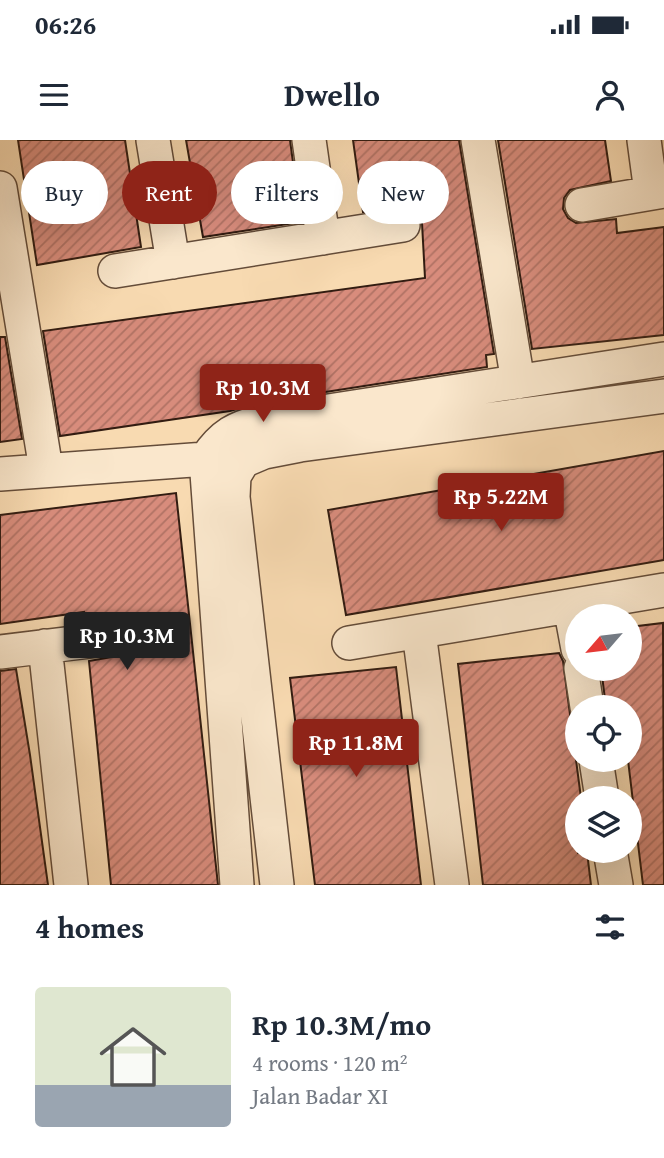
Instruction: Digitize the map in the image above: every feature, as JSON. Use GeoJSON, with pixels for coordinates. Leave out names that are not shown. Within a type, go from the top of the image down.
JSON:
{"type":"FeatureCollection","features":[{"type":"Feature","properties":{"kind":"street"},"geometry":{"type":"LineString","coordinates":[[153,140],[173,262]]}},
{"type":"Feature","properties":{"kind":"street"},"geometry":{"type":"LineString","coordinates":[[309,140],[323,238]]}},
{"type":"Feature","properties":{"kind":"street"},"geometry":{"type":"LineString","coordinates":[[478,140],[518,382]]}},
{"type":"Feature","properties":{"kind":"street"},"geometry":{"type":"LineString","coordinates":[[582,205],[657,191],[644,140]]}},
{"type":"Feature","properties":{"kind":"street"},"geometry":{"type":"LineString","coordinates":[[0,188],[46,469]]}},
{"type":"Feature","properties":{"kind":"street"},"geometry":{"type":"LineString","coordinates":[[115,271],[403,225]]}},
{"type":"Feature","properties":{"kind":"street"},"geometry":{"type":"LineString","coordinates":[[237,885],[206,459],[220,438],[240,426],[664,359]]}},
{"type":"Feature","properties":{"kind":"street"},"geometry":{"type":"LineString","coordinates":[[0,474],[206,459],[243,461],[264,452],[300,445],[664,396]]}},
{"type":"Feature","properties":{"kind":"street"},"geometry":{"type":"LineString","coordinates":[[243,461],[234,477],[233,497],[277,885]]}},
{"type":"Feature","properties":{"kind":"street"},"geometry":{"type":"LineString","coordinates":[[582,604],[664,590]]}},
{"type":"Feature","properties":{"kind":"street"},"geometry":{"type":"LineString","coordinates":[[349,643],[565,607]]}},
{"type":"Feature","properties":{"kind":"street"},"geometry":{"type":"LineString","coordinates":[[419,632],[452,885]]}},
{"type":"Feature","properties":{"kind":"street"},"geometry":{"type":"LineString","coordinates":[[0,652],[123,637]]}},
{"type":"Feature","properties":{"kind":"street"},"geometry":{"type":"LineString","coordinates":[[45,646],[71,885]]}},
{"type":"Feature","properties":{"kind":"street"},"geometry":{"type":"LineString","coordinates":[[612,863],[616,885]]}},
{"type":"Feature","properties":{"kind":"building"},"geometry":{"type":"Polygon","coordinates":[[[18,140],[125,140],[128,161],[122,161],[122,224],[138,224],[141,247],[37,265],[31,224],[108,224],[108,161],[21,161],[18,140]]]}},
{"type":"Feature","properties":{"kind":"building"},"geometry":{"type":"Polygon","coordinates":[[[186,140],[290,140],[293,161],[231,161],[231,224],[288,224],[203,237],[201,224],[217,224],[217,161],[190,161],[186,140]]]}},
{"type":"Feature","properties":{"kind":"building"},"geometry":{"type":"Polygon","coordinates":[[[353,140],[459,140],[494,354],[486,355],[487,367],[261,402],[230,411],[60,436],[43,331],[425,278],[422,224],[449,224],[449,161],[357,161],[357,169],[353,140]]]}},
{"type":"Feature","properties":{"kind":"building"},"geometry":{"type":"Polygon","coordinates":[[[498,140],[605,140],[611,181],[570,190],[564,198],[563,209],[568,218],[576,223],[616,219],[617,233],[664,227],[664,335],[532,349],[498,140]]]}},
{"type":"Feature","properties":{"kind":"building"},"geometry":{"type":"Polygon","coordinates":[[[0,337],[5,337],[22,439],[0,442],[0,337]]]}},
{"type":"Feature","properties":{"kind":"building"},"geometry":{"type":"Polygon","coordinates":[[[664,451],[664,560],[346,615],[328,510],[664,451]]]}},
{"type":"Feature","properties":{"kind":"building"},"geometry":{"type":"Polygon","coordinates":[[[176,493],[218,885],[111,885],[89,661],[134,653],[140,645],[142,634],[138,625],[130,619],[85,622],[84,612],[0,624],[0,515],[176,493]]]}},
{"type":"Feature","properties":{"kind":"building"},"geometry":{"type":"Polygon","coordinates":[[[663,623],[664,885],[643,885],[640,863],[642,786],[631,786],[629,772],[642,772],[642,695],[604,695],[603,681],[642,681],[642,626],[663,623]]]}},
{"type":"Feature","properties":{"kind":"building"},"geometry":{"type":"Polygon","coordinates":[[[559,653],[563,661],[567,695],[565,695],[565,772],[578,772],[579,786],[565,786],[565,863],[588,863],[591,885],[483,885],[458,664],[559,653]]]}},
{"type":"Feature","properties":{"kind":"building"},"geometry":{"type":"Polygon","coordinates":[[[396,667],[421,885],[315,885],[290,678],[396,667]]]}},
{"type":"Feature","properties":{"kind":"building"},"geometry":{"type":"Polygon","coordinates":[[[16,669],[48,885],[0,885],[0,671],[16,669]]]}}]}
